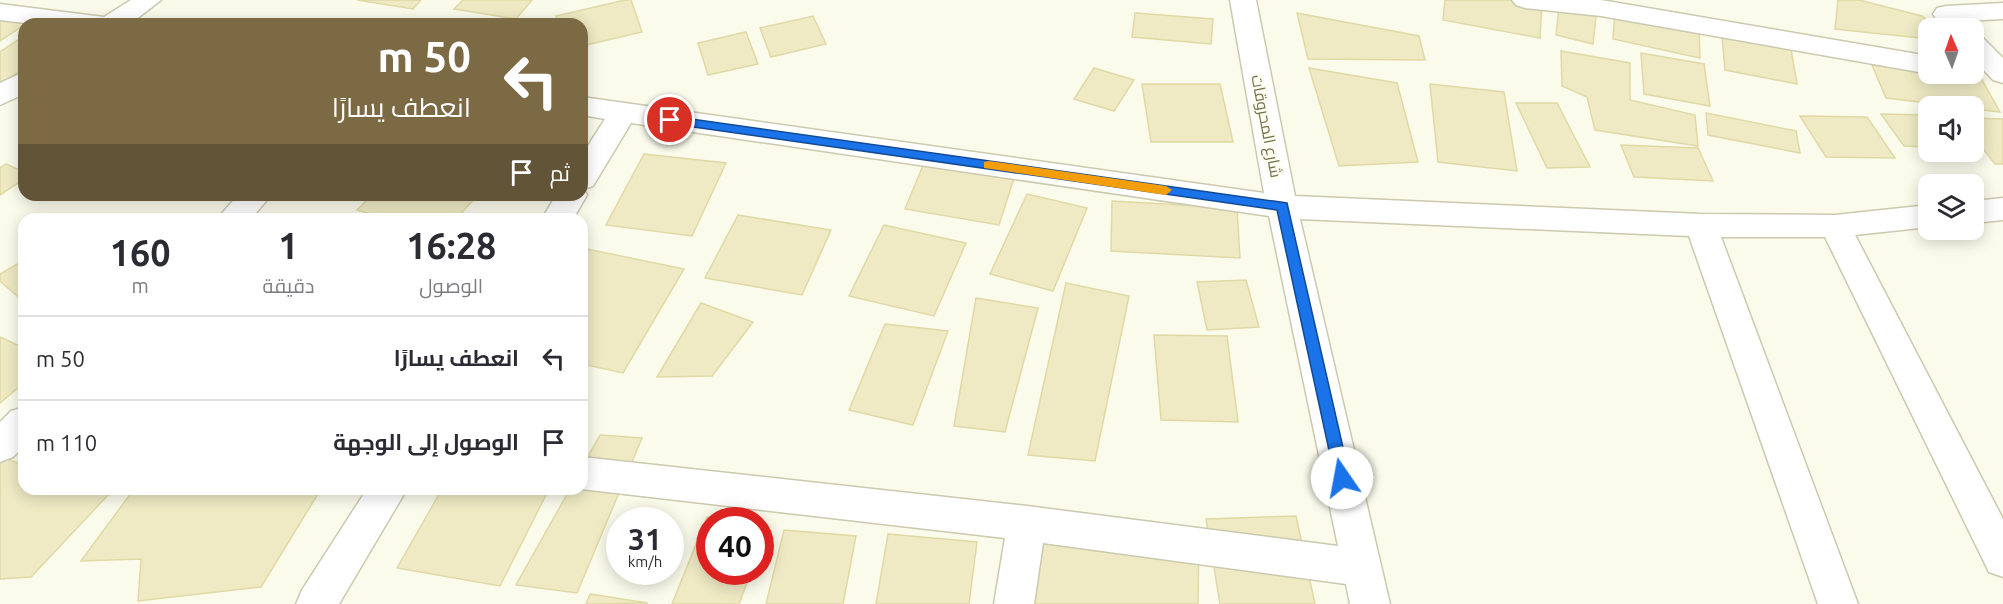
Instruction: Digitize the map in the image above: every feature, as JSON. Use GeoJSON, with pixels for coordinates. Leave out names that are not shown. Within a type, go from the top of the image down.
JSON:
{"type":"FeatureCollection","features":[{"type":"Feature","properties":{"kind":"street"},"geometry":{"type":"LineString","coordinates":[[121,18],[148,0]]}},
{"type":"Feature","properties":{"kind":"street","name":"شارع المحروقات"},"geometry":{"type":"LineString","coordinates":[[1243,0],[1282,207],[1366,586]]}},
{"type":"Feature","properties":{"kind":"street"},"geometry":{"type":"LineString","coordinates":[[1525,0],[1600,4],[1918,63]]}},
{"type":"Feature","properties":{"kind":"street"},"geometry":{"type":"LineString","coordinates":[[1945,14],[2003,11]]}},
{"type":"Feature","properties":{"kind":"street"},"geometry":{"type":"LineString","coordinates":[[0,12],[50,18]]}},
{"type":"Feature","properties":{"kind":"street"},"geometry":{"type":"LineString","coordinates":[[1984,55],[2003,76]]}},
{"type":"Feature","properties":{"kind":"street"},"geometry":{"type":"LineString","coordinates":[[1984,73],[2003,76]]}},
{"type":"Feature","properties":{"kind":"street"},"geometry":{"type":"LineString","coordinates":[[0,96],[18,85]]}},
{"type":"Feature","properties":{"kind":"street"},"geometry":{"type":"LineString","coordinates":[[588,107],[1282,207],[1701,225],[1835,226],[1918,217]]}},
{"type":"Feature","properties":{"kind":"street"},"geometry":{"type":"LineString","coordinates":[[588,169],[623,113]]}},
{"type":"Feature","properties":{"kind":"street"},"geometry":{"type":"LineString","coordinates":[[1984,211],[2003,208]]}},
{"type":"Feature","properties":{"kind":"street"},"geometry":{"type":"LineString","coordinates":[[1701,225],[1838,604]]}},
{"type":"Feature","properties":{"kind":"street"},"geometry":{"type":"LineString","coordinates":[[1835,226],[2003,559]]}},
{"type":"Feature","properties":{"kind":"street"},"geometry":{"type":"LineString","coordinates":[[0,446],[18,428]]}},
{"type":"Feature","properties":{"kind":"street"},"geometry":{"type":"LineString","coordinates":[[588,474],[1027,523],[1366,586]]}},
{"type":"Feature","properties":{"kind":"street"},"geometry":{"type":"LineString","coordinates":[[316,604],[384,495]]}},
{"type":"Feature","properties":{"kind":"street"},"geometry":{"type":"LineString","coordinates":[[1014,604],[1027,523]]}},
{"type":"Feature","properties":{"kind":"building"},"geometry":{"type":"Polygon","coordinates":[[[357,0],[421,0],[413,9],[357,0]]]}},
{"type":"Feature","properties":{"kind":"building"},"geometry":{"type":"Polygon","coordinates":[[[463,0],[532,0],[517,18],[454,9],[463,0]]]}},
{"type":"Feature","properties":{"kind":"building"},"geometry":{"type":"Polygon","coordinates":[[[631,0],[642,32],[588,45],[588,18],[556,18],[556,16],[631,0]]]}},
{"type":"Feature","properties":{"kind":"building"},"geometry":{"type":"Polygon","coordinates":[[[1445,0],[1542,0],[1540,38],[1443,20],[1445,0]]]}},
{"type":"Feature","properties":{"kind":"building"},"geometry":{"type":"Polygon","coordinates":[[[1838,0],[1859,0],[1924,18],[1918,18],[1918,38],[1835,29],[1838,0]]]}},
{"type":"Feature","properties":{"kind":"building"},"geometry":{"type":"Polygon","coordinates":[[[11,5],[42,13],[34,18],[18,18],[18,29],[0,41],[0,12],[11,5]]]}},
{"type":"Feature","properties":{"kind":"building"},"geometry":{"type":"Polygon","coordinates":[[[1559,8],[1596,16],[1593,44],[1556,35],[1559,8]]]}},
{"type":"Feature","properties":{"kind":"building"},"geometry":{"type":"Polygon","coordinates":[[[1615,10],[1699,28],[1700,58],[1613,39],[1615,10]]]}},
{"type":"Feature","properties":{"kind":"building"},"geometry":{"type":"Polygon","coordinates":[[[1135,13],[1213,19],[1211,44],[1132,37],[1135,13]]]}},
{"type":"Feature","properties":{"kind":"building"},"geometry":{"type":"Polygon","coordinates":[[[1297,13],[1419,36],[1425,60],[1308,59],[1297,13]]]}},
{"type":"Feature","properties":{"kind":"building"},"geometry":{"type":"Polygon","coordinates":[[[813,16],[826,44],[771,57],[760,28],[813,16]]]}},
{"type":"Feature","properties":{"kind":"building"},"geometry":{"type":"Polygon","coordinates":[[[746,32],[758,64],[708,75],[698,43],[746,32]]]}},
{"type":"Feature","properties":{"kind":"building"},"geometry":{"type":"Polygon","coordinates":[[[1722,36],[1791,49],[1797,84],[1725,70],[1722,36]]]}},
{"type":"Feature","properties":{"kind":"building"},"geometry":{"type":"Polygon","coordinates":[[[18,40],[18,72],[0,84],[0,52],[18,40]]]}},
{"type":"Feature","properties":{"kind":"building"},"geometry":{"type":"Polygon","coordinates":[[[1561,51],[1630,63],[1630,100],[1695,115],[1698,146],[1595,130],[1587,97],[1562,86],[1561,51]]]}},
{"type":"Feature","properties":{"kind":"building"},"geometry":{"type":"Polygon","coordinates":[[[1641,53],[1704,64],[1710,106],[1644,94],[1641,53]]]}},
{"type":"Feature","properties":{"kind":"building"},"geometry":{"type":"Polygon","coordinates":[[[1872,65],[1918,70],[1918,84],[1984,83],[2000,112],[1984,110],[1984,96],[1918,96],[1918,102],[1886,98],[1872,65]]]}},
{"type":"Feature","properties":{"kind":"building"},"geometry":{"type":"Polygon","coordinates":[[[1094,68],[1134,80],[1114,111],[1074,99],[1094,68]]]}},
{"type":"Feature","properties":{"kind":"building"},"geometry":{"type":"Polygon","coordinates":[[[1309,68],[1397,83],[1418,162],[1339,166],[1309,68]]]}},
{"type":"Feature","properties":{"kind":"building"},"geometry":{"type":"Polygon","coordinates":[[[1142,84],[1220,84],[1233,142],[1151,142],[1142,84]]]}},
{"type":"Feature","properties":{"kind":"building"},"geometry":{"type":"Polygon","coordinates":[[[1430,84],[1504,92],[1517,171],[1438,162],[1430,84]]]}},
{"type":"Feature","properties":{"kind":"building"},"geometry":{"type":"Polygon","coordinates":[[[1516,103],[1557,103],[1590,167],[1547,168],[1516,103]]]}},
{"type":"Feature","properties":{"kind":"building"},"geometry":{"type":"Polygon","coordinates":[[[1706,113],[1796,131],[1800,153],[1708,135],[1706,113]]]}},
{"type":"Feature","properties":{"kind":"building"},"geometry":{"type":"Polygon","coordinates":[[[1881,114],[1918,115],[1918,147],[1904,146],[1881,114]]]}},
{"type":"Feature","properties":{"kind":"building"},"geometry":{"type":"Polygon","coordinates":[[[1800,116],[1867,117],[1895,158],[1826,157],[1800,116]]]}},
{"type":"Feature","properties":{"kind":"building"},"geometry":{"type":"Polygon","coordinates":[[[1984,118],[2003,119],[2003,164],[1995,164],[1984,150],[1984,118]]]}},
{"type":"Feature","properties":{"kind":"building"},"geometry":{"type":"Polygon","coordinates":[[[1621,145],[1698,148],[1713,181],[1634,177],[1621,145]]]}},
{"type":"Feature","properties":{"kind":"building"},"geometry":{"type":"Polygon","coordinates":[[[644,154],[726,163],[692,236],[606,225],[644,154]]]}},
{"type":"Feature","properties":{"kind":"building"},"geometry":{"type":"Polygon","coordinates":[[[924,163],[1014,178],[999,225],[905,209],[924,163]]]}},
{"type":"Feature","properties":{"kind":"building"},"geometry":{"type":"Polygon","coordinates":[[[6,164],[18,169],[18,183],[0,195],[0,168],[6,164]]]}},
{"type":"Feature","properties":{"kind":"building"},"geometry":{"type":"Polygon","coordinates":[[[1027,194],[1087,208],[1053,291],[990,274],[1027,194]]]}},
{"type":"Feature","properties":{"kind":"building"},"geometry":{"type":"Polygon","coordinates":[[[366,201],[472,201],[462,213],[367,213],[357,210],[366,201]]]}},
{"type":"Feature","properties":{"kind":"building"},"geometry":{"type":"Polygon","coordinates":[[[1112,201],[1237,208],[1240,258],[1111,251],[1112,201]]]}},
{"type":"Feature","properties":{"kind":"building"},"geometry":{"type":"Polygon","coordinates":[[[738,215],[831,230],[802,295],[705,278],[738,215]]]}},
{"type":"Feature","properties":{"kind":"building"},"geometry":{"type":"Polygon","coordinates":[[[884,225],[966,243],[934,316],[849,296],[884,225]]]}},
{"type":"Feature","properties":{"kind":"building"},"geometry":{"type":"Polygon","coordinates":[[[588,249],[684,269],[623,373],[588,365],[588,249]]]}},
{"type":"Feature","properties":{"kind":"building"},"geometry":{"type":"Polygon","coordinates":[[[18,264],[18,297],[0,281],[0,274],[18,264]]]}},
{"type":"Feature","properties":{"kind":"building"},"geometry":{"type":"Polygon","coordinates":[[[1246,280],[1259,327],[1207,330],[1197,282],[1246,280]]]}},
{"type":"Feature","properties":{"kind":"building"},"geometry":{"type":"Polygon","coordinates":[[[1066,283],[1129,296],[1095,461],[1028,455],[1066,283]]]}},
{"type":"Feature","properties":{"kind":"building"},"geometry":{"type":"Polygon","coordinates":[[[976,298],[1038,308],[1005,432],[954,426],[976,298]]]}},
{"type":"Feature","properties":{"kind":"building"},"geometry":{"type":"Polygon","coordinates":[[[701,303],[753,322],[712,376],[657,377],[701,303]]]}},
{"type":"Feature","properties":{"kind":"building"},"geometry":{"type":"Polygon","coordinates":[[[885,324],[948,331],[913,425],[849,410],[885,324]]]}},
{"type":"Feature","properties":{"kind":"building"},"geometry":{"type":"Polygon","coordinates":[[[1154,335],[1227,336],[1238,422],[1161,420],[1154,335]]]}},
{"type":"Feature","properties":{"kind":"building"},"geometry":{"type":"Polygon","coordinates":[[[0,337],[18,345],[18,388],[0,403],[0,337]]]}},
{"type":"Feature","properties":{"kind":"building"},"geometry":{"type":"Polygon","coordinates":[[[600,435],[642,438],[613,507],[606,507],[606,524],[577,593],[516,585],[567,495],[588,495],[588,456],[600,435]]]}},
{"type":"Feature","properties":{"kind":"building"},"geometry":{"type":"Polygon","coordinates":[[[0,457],[18,463],[18,495],[108,495],[31,577],[0,579],[0,457]]]}},
{"type":"Feature","properties":{"kind":"building"},"geometry":{"type":"Polygon","coordinates":[[[130,495],[317,495],[261,587],[138,601],[141,559],[81,561],[130,495]]]}},
{"type":"Feature","properties":{"kind":"building"},"geometry":{"type":"Polygon","coordinates":[[[439,495],[546,495],[500,586],[397,568],[439,495]]]}},
{"type":"Feature","properties":{"kind":"building"},"geometry":{"type":"Polygon","coordinates":[[[1036,515],[1199,535],[1198,604],[1025,604],[1036,515]]]}},
{"type":"Feature","properties":{"kind":"building"},"geometry":{"type":"Polygon","coordinates":[[[1296,516],[1315,604],[1220,604],[1206,519],[1296,516]]]}},
{"type":"Feature","properties":{"kind":"building"},"geometry":{"type":"Polygon","coordinates":[[[784,530],[856,536],[843,604],[766,604],[771,585],[774,585],[774,571],[784,530]]]}},
{"type":"Feature","properties":{"kind":"building"},"geometry":{"type":"Polygon","coordinates":[[[888,534],[977,542],[969,604],[876,604],[888,534]]]}},
{"type":"Feature","properties":{"kind":"building"},"geometry":{"type":"Polygon","coordinates":[[[696,544],[696,585],[746,585],[739,604],[672,604],[680,585],[684,585],[684,574],[696,544]]]}},
{"type":"Feature","properties":{"kind":"building"},"geometry":{"type":"Polygon","coordinates":[[[590,594],[648,603],[586,604],[590,594]]]}},
{"type":"Feature","properties":{"kind":"slow traffic"},"geometry":{"type":"LineString","coordinates":[[989,165],[1166,190]]}},
{"type":"Feature","properties":{"kind":"route"},"geometry":{"type":"LineString","coordinates":[[670,120],[1282,207],[1342,478]]}}]}
